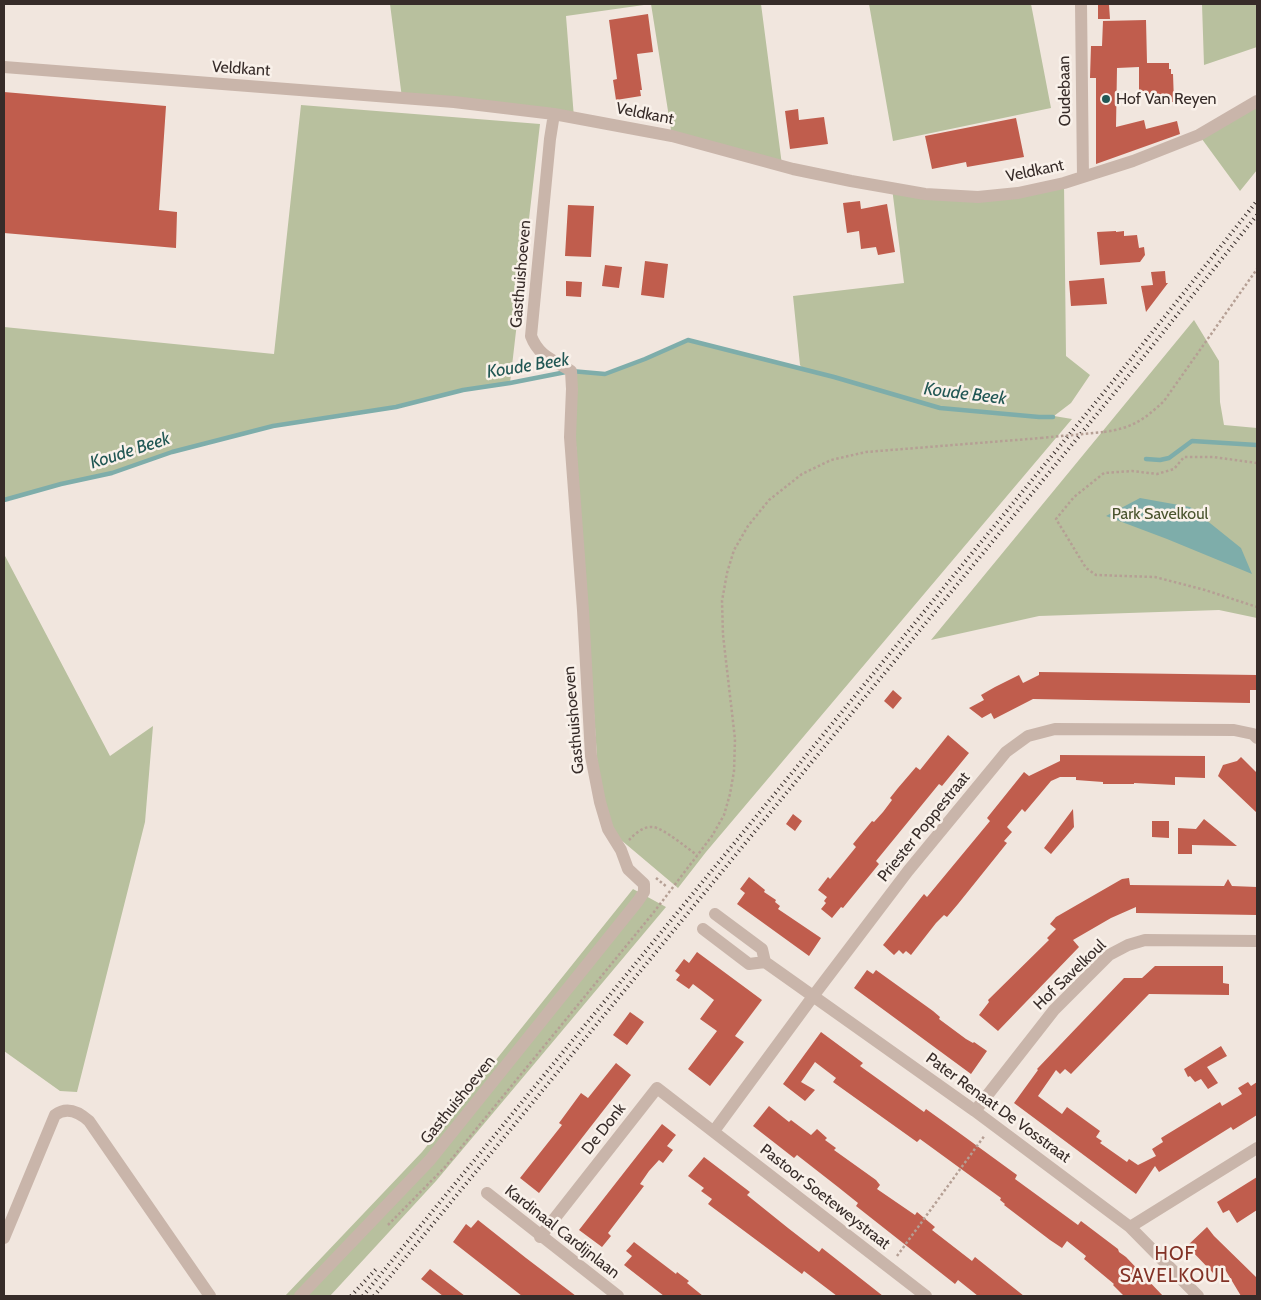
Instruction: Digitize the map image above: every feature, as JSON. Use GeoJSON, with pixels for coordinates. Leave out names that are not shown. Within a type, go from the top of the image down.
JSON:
{"type":"FeatureCollection","features":[{"type":"Feature","properties":{"kind":"street","name":"Oudebaan"},"geometry":{"type":"LineString","coordinates":[[1081,4],[1083,177]]}},
{"type":"Feature","properties":{"kind":"street","name":"Veldkant"},"geometry":{"type":"LineString","coordinates":[[4,67],[454,102],[554,114],[672,136],[793,169],[851,181],[924,194],[978,196],[1018,193],[1133,162],[1199,135],[1257,101]]}},
{"type":"Feature","properties":{"kind":"street","name":"Gasthuishoeven"},"geometry":{"type":"LineString","coordinates":[[300,1296],[430,1160],[644,892],[644,884],[628,869],[621,850],[608,829],[591,756],[583,610],[570,437],[571,371],[541,353],[535,346],[531,336],[554,114]]}},
{"type":"Feature","properties":{"kind":"street","name":"Priester Poppestraat"},"geometry":{"type":"LineString","coordinates":[[714,1132],[908,871],[1006,752],[1028,736],[1055,729],[1224,730],[1253,734],[1257,738]]}},
{"type":"Feature","properties":{"kind":"street","name":"Pater Renaat De Vosstraat"},"geometry":{"type":"LineString","coordinates":[[715,914],[762,948],[765,962]]}},
{"type":"Feature","properties":{"kind":"street","name":"Pater Renaat De Vosstraat"},"geometry":{"type":"LineString","coordinates":[[702,930],[749,964],[765,962],[975,1111],[1130,1227],[1198,1296]]}},
{"type":"Feature","properties":{"kind":"street","name":"Hof Savelkoul"},"geometry":{"type":"LineString","coordinates":[[975,1111],[1054,1010],[1109,955],[1128,945],[1145,940],[1257,941]]}},
{"type":"Feature","properties":{"kind":"street","name":"De Donk"},"geometry":{"type":"LineString","coordinates":[[540,1237],[657,1088],[703,1123]]}},
{"type":"Feature","properties":{"kind":"street"},"geometry":{"type":"LineString","coordinates":[[4,1238],[55,1115],[62,1110],[71,1110],[82,1114],[89,1121],[210,1296]]}},
{"type":"Feature","properties":{"kind":"street","name":"Pastoor Soeteweystraat"},"geometry":{"type":"LineString","coordinates":[[703,1123],[926,1296]]}},
{"type":"Feature","properties":{"kind":"street"},"geometry":{"type":"LineString","coordinates":[[1130,1227],[1257,1148]]}},
{"type":"Feature","properties":{"kind":"street","name":"Kardinaal Cardijnlaan"},"geometry":{"type":"LineString","coordinates":[[487,1194],[618,1296]]}},
{"type":"Feature","properties":{"kind":"path"},"geometry":{"type":"LineString","coordinates":[[654,912],[712,836],[724,815],[730,794],[734,771],[735,739],[723,635],[722,601],[727,573],[734,550],[748,526],[769,500],[802,474],[831,460],[866,452],[1104,432],[1132,426],[1148,417],[1164,402],[1257,269]]}},
{"type":"Feature","properties":{"kind":"path"},"geometry":{"type":"LineString","coordinates":[[1257,463],[1213,457],[1184,458],[1174,469],[1157,474],[1132,471],[1104,473],[1074,497],[1056,519],[1086,568],[1096,575],[1155,577],[1205,590],[1257,607]]}},
{"type":"Feature","properties":{"kind":"path"},"geometry":{"type":"LineString","coordinates":[[621,850],[634,834],[642,829],[652,827],[662,831],[697,855]]}},
{"type":"Feature","properties":{"kind":"path"},"geometry":{"type":"LineString","coordinates":[[889,1268],[992,1124]]}},
{"type":"Feature","properties":{"kind":"green space"},"geometry":{"type":"Polygon","coordinates":[[[390,4],[651,4],[566,16],[574,118],[402,98],[390,4]]]}},
{"type":"Feature","properties":{"kind":"green space"},"geometry":{"type":"Polygon","coordinates":[[[651,4],[761,4],[782,165],[672,136],[651,4]]]}},
{"type":"Feature","properties":{"kind":"green space"},"geometry":{"type":"Polygon","coordinates":[[[869,4],[1031,4],[1051,108],[893,141],[869,4]]]}},
{"type":"Feature","properties":{"kind":"green space"},"geometry":{"type":"Polygon","coordinates":[[[1202,4],[1257,4],[1257,47],[1204,65],[1202,4]]]}},
{"type":"Feature","properties":{"kind":"green space"},"geometry":{"type":"Polygon","coordinates":[[[1257,101],[1257,170],[1240,191],[1199,135],[1257,101]]]}},
{"type":"Feature","properties":{"kind":"green space"},"geometry":{"type":"Polygon","coordinates":[[[301,105],[540,124],[510,383],[463,390],[396,407],[273,426],[172,452],[112,473],[61,484],[4,500],[4,327],[274,354],[301,105]]]}},
{"type":"Feature","properties":{"kind":"green space"},"geometry":{"type":"Polygon","coordinates":[[[1064,183],[1066,356],[1090,375],[1071,403],[1054,416],[1072,419],[706,852],[678,888],[608,829],[600,802],[571,371],[605,374],[688,340],[803,369],[800,365],[793,296],[904,283],[892,188],[978,197],[1064,183]]]}},
{"type":"Feature","properties":{"kind":"green space","name":"Park Savelkoul"},"geometry":{"type":"Polygon","coordinates":[[[1194,320],[1219,361],[1220,402],[1224,425],[1257,428],[1257,618],[1219,610],[1039,616],[931,640],[1194,320]]]}},
{"type":"Feature","properties":{"kind":"green space"},"geometry":{"type":"Polygon","coordinates":[[[4,554],[110,756],[153,726],[145,822],[77,1092],[60,1091],[4,1051],[4,554]]]}},
{"type":"Feature","properties":{"kind":"green space"},"geometry":{"type":"Polygon","coordinates":[[[633,889],[666,907],[436,1181],[330,1296],[285,1296],[422,1152],[633,889]]]}},
{"type":"Feature","properties":{"kind":"water"},"geometry":{"type":"Polygon","coordinates":[[[1140,498],[1190,507],[1241,548],[1252,574],[1106,516],[1140,498]]]}},
{"type":"Feature","properties":{"kind":"building"},"geometry":{"type":"Polygon","coordinates":[[[1098,4],[1109,5],[1110,19],[1098,19],[1098,4]]]}},
{"type":"Feature","properties":{"kind":"building"},"geometry":{"type":"Polygon","coordinates":[[[648,14],[653,52],[637,54],[642,90],[640,90],[641,96],[616,100],[613,80],[617,79],[609,20],[648,14]]]}},
{"type":"Feature","properties":{"kind":"building","name":"Hof Van Reyen"},"geometry":{"type":"Polygon","coordinates":[[[1146,20],[1147,63],[1169,63],[1169,69],[1171,69],[1171,74],[1173,74],[1174,102],[1147,103],[1147,93],[1139,93],[1139,67],[1117,68],[1116,127],[1144,120],[1146,129],[1177,121],[1180,134],[1096,164],[1096,78],[1090,78],[1091,46],[1102,46],[1103,21],[1146,20]]]}},
{"type":"Feature","properties":{"kind":"building"},"geometry":{"type":"Polygon","coordinates":[[[4,92],[166,106],[159,210],[177,212],[176,248],[4,233],[4,92]]]}},
{"type":"Feature","properties":{"kind":"building"},"geometry":{"type":"Polygon","coordinates":[[[798,109],[799,120],[824,117],[828,144],[790,149],[785,111],[798,109]]]}},
{"type":"Feature","properties":{"kind":"building"},"geometry":{"type":"Polygon","coordinates":[[[1016,118],[1024,157],[967,167],[966,162],[932,169],[925,136],[1016,118]]]}},
{"type":"Feature","properties":{"kind":"building"},"geometry":{"type":"Polygon","coordinates":[[[860,201],[861,209],[887,204],[895,252],[878,255],[876,247],[861,249],[859,231],[847,233],[843,203],[860,201]]]}},
{"type":"Feature","properties":{"kind":"building"},"geometry":{"type":"Polygon","coordinates":[[[568,205],[594,206],[591,257],[565,256],[568,205]]]}},
{"type":"Feature","properties":{"kind":"building"},"geometry":{"type":"Polygon","coordinates":[[[1124,231],[1124,236],[1137,235],[1139,248],[1144,247],[1145,255],[1140,262],[1100,265],[1097,232],[1124,231]]]}},
{"type":"Feature","properties":{"kind":"building"},"geometry":{"type":"Polygon","coordinates":[[[645,261],[668,264],[664,298],[641,295],[645,261]]]}},
{"type":"Feature","properties":{"kind":"building"},"geometry":{"type":"Polygon","coordinates":[[[605,265],[622,267],[619,288],[602,286],[605,265]]]}},
{"type":"Feature","properties":{"kind":"building"},"geometry":{"type":"Polygon","coordinates":[[[1165,271],[1166,283],[1168,283],[1146,312],[1141,286],[1153,285],[1151,272],[1165,271]]]}},
{"type":"Feature","properties":{"kind":"building"},"geometry":{"type":"Polygon","coordinates":[[[1104,278],[1107,304],[1071,306],[1069,281],[1104,278]]]}},
{"type":"Feature","properties":{"kind":"building"},"geometry":{"type":"Polygon","coordinates":[[[566,281],[582,282],[581,297],[566,296],[566,281]]]}},
{"type":"Feature","properties":{"kind":"building"},"geometry":{"type":"Polygon","coordinates":[[[1039,672],[1257,675],[1257,690],[1250,690],[1250,703],[1033,699],[994,719],[991,713],[982,718],[969,708],[984,700],[981,695],[995,687],[1019,675],[1023,683],[1039,675],[1039,672]]]}},
{"type":"Feature","properties":{"kind":"building"},"geometry":{"type":"Polygon","coordinates":[[[893,690],[902,698],[893,709],[884,701],[893,690]]]}},
{"type":"Feature","properties":{"kind":"building"},"geometry":{"type":"Polygon","coordinates":[[[948,735],[969,753],[942,786],[939,784],[876,861],[879,864],[843,908],[841,907],[832,918],[821,909],[826,903],[824,901],[827,897],[818,890],[828,877],[830,879],[856,847],[853,844],[872,821],[874,822],[883,812],[898,788],[916,767],[920,770],[948,735]]]}},
{"type":"Feature","properties":{"kind":"building"},"geometry":{"type":"Polygon","coordinates":[[[1060,755],[1205,756],[1205,778],[1175,777],[1175,785],[1103,784],[1103,782],[1076,780],[1076,777],[1060,777],[1051,781],[1025,812],[1022,809],[1007,827],[1012,832],[1004,841],[1007,843],[947,917],[944,915],[936,923],[911,955],[906,951],[903,954],[899,950],[894,955],[883,945],[924,894],[927,897],[990,821],[987,818],[1024,772],[1029,776],[1060,761],[1060,755]]]}},
{"type":"Feature","properties":{"kind":"building"},"geometry":{"type":"Polygon","coordinates":[[[1241,757],[1257,773],[1257,813],[1218,776],[1223,765],[1237,761],[1241,757]]]}},
{"type":"Feature","properties":{"kind":"building"},"geometry":{"type":"Polygon","coordinates":[[[1073,809],[1074,827],[1051,854],[1044,848],[1073,809]]]}},
{"type":"Feature","properties":{"kind":"building"},"geometry":{"type":"Polygon","coordinates":[[[793,814],[802,821],[795,831],[786,824],[793,814]]]}},
{"type":"Feature","properties":{"kind":"building"},"geometry":{"type":"Polygon","coordinates":[[[1204,819],[1237,846],[1192,845],[1192,854],[1178,854],[1178,828],[1196,829],[1204,819]]]}},
{"type":"Feature","properties":{"kind":"building"},"geometry":{"type":"Polygon","coordinates":[[[1152,821],[1169,821],[1169,838],[1152,837],[1152,821]]]}},
{"type":"Feature","properties":{"kind":"building"},"geometry":{"type":"Polygon","coordinates":[[[749,877],[765,890],[764,892],[776,900],[775,902],[780,906],[778,909],[821,938],[809,956],[737,904],[745,893],[740,889],[749,877]]]}},
{"type":"Feature","properties":{"kind":"building"},"geometry":{"type":"Polygon","coordinates":[[[1129,878],[1130,885],[1224,886],[1228,879],[1232,886],[1257,887],[1257,915],[1136,913],[1136,907],[1111,918],[1073,940],[1079,947],[998,1031],[979,1015],[989,1002],[988,1000],[1049,940],[1047,938],[1056,929],[1050,924],[1056,917],[1122,879],[1129,878]]]}},
{"type":"Feature","properties":{"kind":"building"},"geometry":{"type":"Polygon","coordinates":[[[697,952],[762,1000],[735,1036],[744,1042],[710,1086],[688,1069],[717,1031],[700,1019],[714,1000],[693,984],[689,989],[676,980],[680,975],[675,971],[684,959],[689,963],[697,952]]]}},
{"type":"Feature","properties":{"kind":"building"},"geometry":{"type":"Polygon","coordinates":[[[1155,966],[1223,966],[1223,983],[1229,984],[1229,995],[1149,994],[1071,1074],[1065,1069],[1060,1074],[1056,1070],[1038,1096],[1062,1114],[1067,1107],[1100,1131],[1096,1137],[1102,1141],[1100,1143],[1127,1162],[1129,1159],[1138,1165],[1156,1156],[1152,1149],[1163,1142],[1161,1138],[1220,1102],[1222,1106],[1242,1094],[1238,1088],[1248,1082],[1251,1086],[1257,1082],[1257,1115],[1233,1130],[1231,1127],[1159,1172],[1155,1166],[1136,1194],[1014,1103],[1037,1069],[1124,978],[1142,978],[1155,966]]]}},
{"type":"Feature","properties":{"kind":"building"},"geometry":{"type":"Polygon","coordinates":[[[867,970],[873,974],[876,970],[933,1011],[940,1017],[939,1019],[966,1039],[987,1051],[971,1074],[854,988],[867,970]]]}},
{"type":"Feature","properties":{"kind":"building"},"geometry":{"type":"Polygon","coordinates":[[[630,1012],[644,1022],[627,1045],[613,1035],[630,1012]]]}},
{"type":"Feature","properties":{"kind":"building"},"geometry":{"type":"Polygon","coordinates":[[[821,1032],[863,1063],[860,1066],[924,1112],[926,1109],[1017,1175],[1015,1179],[1078,1225],[1081,1221],[1118,1249],[1163,1296],[1124,1296],[1114,1284],[1084,1259],[1086,1256],[1067,1241],[1062,1248],[1050,1240],[1004,1205],[1000,1200],[1001,1198],[920,1139],[917,1142],[833,1082],[836,1078],[815,1062],[801,1082],[815,1090],[805,1101],[783,1084],[821,1032]]]}},
{"type":"Feature","properties":{"kind":"building"},"geometry":{"type":"Polygon","coordinates":[[[1221,1046],[1227,1056],[1207,1067],[1218,1083],[1208,1089],[1201,1079],[1195,1082],[1190,1076],[1188,1077],[1184,1069],[1221,1046]]]}},
{"type":"Feature","properties":{"kind":"building"},"geometry":{"type":"Polygon","coordinates":[[[616,1063],[631,1075],[539,1193],[520,1178],[562,1125],[559,1123],[581,1093],[588,1098],[616,1063]]]}},
{"type":"Feature","properties":{"kind":"building"},"geometry":{"type":"Polygon","coordinates":[[[769,1106],[789,1122],[791,1120],[811,1135],[817,1129],[827,1138],[825,1140],[836,1148],[834,1150],[876,1180],[880,1185],[877,1189],[915,1215],[917,1212],[935,1227],[932,1230],[972,1261],[975,1257],[1024,1296],[978,1296],[958,1280],[955,1284],[856,1206],[858,1203],[838,1187],[797,1155],[794,1158],[753,1126],[769,1106]]]}},
{"type":"Feature","properties":{"kind":"building"},"geometry":{"type":"Polygon","coordinates":[[[662,1124],[676,1135],[667,1146],[673,1150],[663,1163],[659,1160],[649,1171],[640,1184],[644,1186],[608,1233],[611,1236],[602,1247],[579,1230],[662,1124]]]}},
{"type":"Feature","properties":{"kind":"building"},"geometry":{"type":"Polygon","coordinates":[[[704,1157],[750,1192],[747,1195],[788,1228],[819,1252],[822,1248],[883,1296],[837,1296],[804,1271],[802,1274],[708,1204],[712,1199],[701,1191],[704,1188],[688,1176],[704,1157]]]}},
{"type":"Feature","properties":{"kind":"building"},"geometry":{"type":"Polygon","coordinates":[[[1257,1177],[1257,1210],[1237,1223],[1229,1210],[1223,1213],[1217,1202],[1257,1177]]]}},
{"type":"Feature","properties":{"kind":"building"},"geometry":{"type":"Polygon","coordinates":[[[478,1220],[576,1296],[522,1296],[453,1242],[466,1224],[471,1228],[478,1220]]]}},
{"type":"Feature","properties":{"kind":"building"},"geometry":{"type":"Polygon","coordinates":[[[1207,1227],[1257,1278],[1257,1296],[1241,1296],[1223,1266],[1214,1274],[1187,1246],[1207,1227]]]}},
{"type":"Feature","properties":{"kind":"building"},"geometry":{"type":"Polygon","coordinates":[[[634,1242],[676,1274],[677,1272],[689,1281],[687,1283],[703,1296],[664,1296],[624,1265],[632,1256],[626,1251],[634,1242]]]}},
{"type":"Feature","properties":{"kind":"building"},"geometry":{"type":"Polygon","coordinates":[[[430,1269],[465,1296],[443,1296],[421,1279],[430,1269]]]}},
{"type":"Feature","properties":{"kind":"waterway","name":"Koude Beek"},"geometry":{"type":"LineString","coordinates":[[4,500],[61,484],[112,473],[172,452],[273,426],[396,407],[463,390],[571,371],[605,374],[688,340],[834,377],[940,408],[1053,417]]}},
{"type":"Feature","properties":{"kind":"waterway","name":"Koude Beek"},"geometry":{"type":"LineString","coordinates":[[1146,459],[1160,460],[1169,458],[1192,441],[1257,445]]}},
{"type":"Feature","properties":{"kind":"railway"},"geometry":{"type":"LineString","coordinates":[[363,1296],[1119,374],[1257,201]]}},
{"type":"Feature","properties":{"kind":"railway"},"geometry":{"type":"LineString","coordinates":[[374,1296],[1125,380],[1257,215]]}},
{"type":"Feature","properties":{"kind":"railway"},"geometry":{"type":"LineString","coordinates":[[351,1296],[378,1267]]}},
{"type":"Feature","properties":{"kind":"place","name":"Hof Van Reyen"},"geometry":{"type":"Point","coordinates":[1106,99]}},
{"type":"Feature","properties":{"kind":"district","name":"HOF SAVELKOUL"},"geometry":{"type":"Point","coordinates":[1175,1265]}}]}
